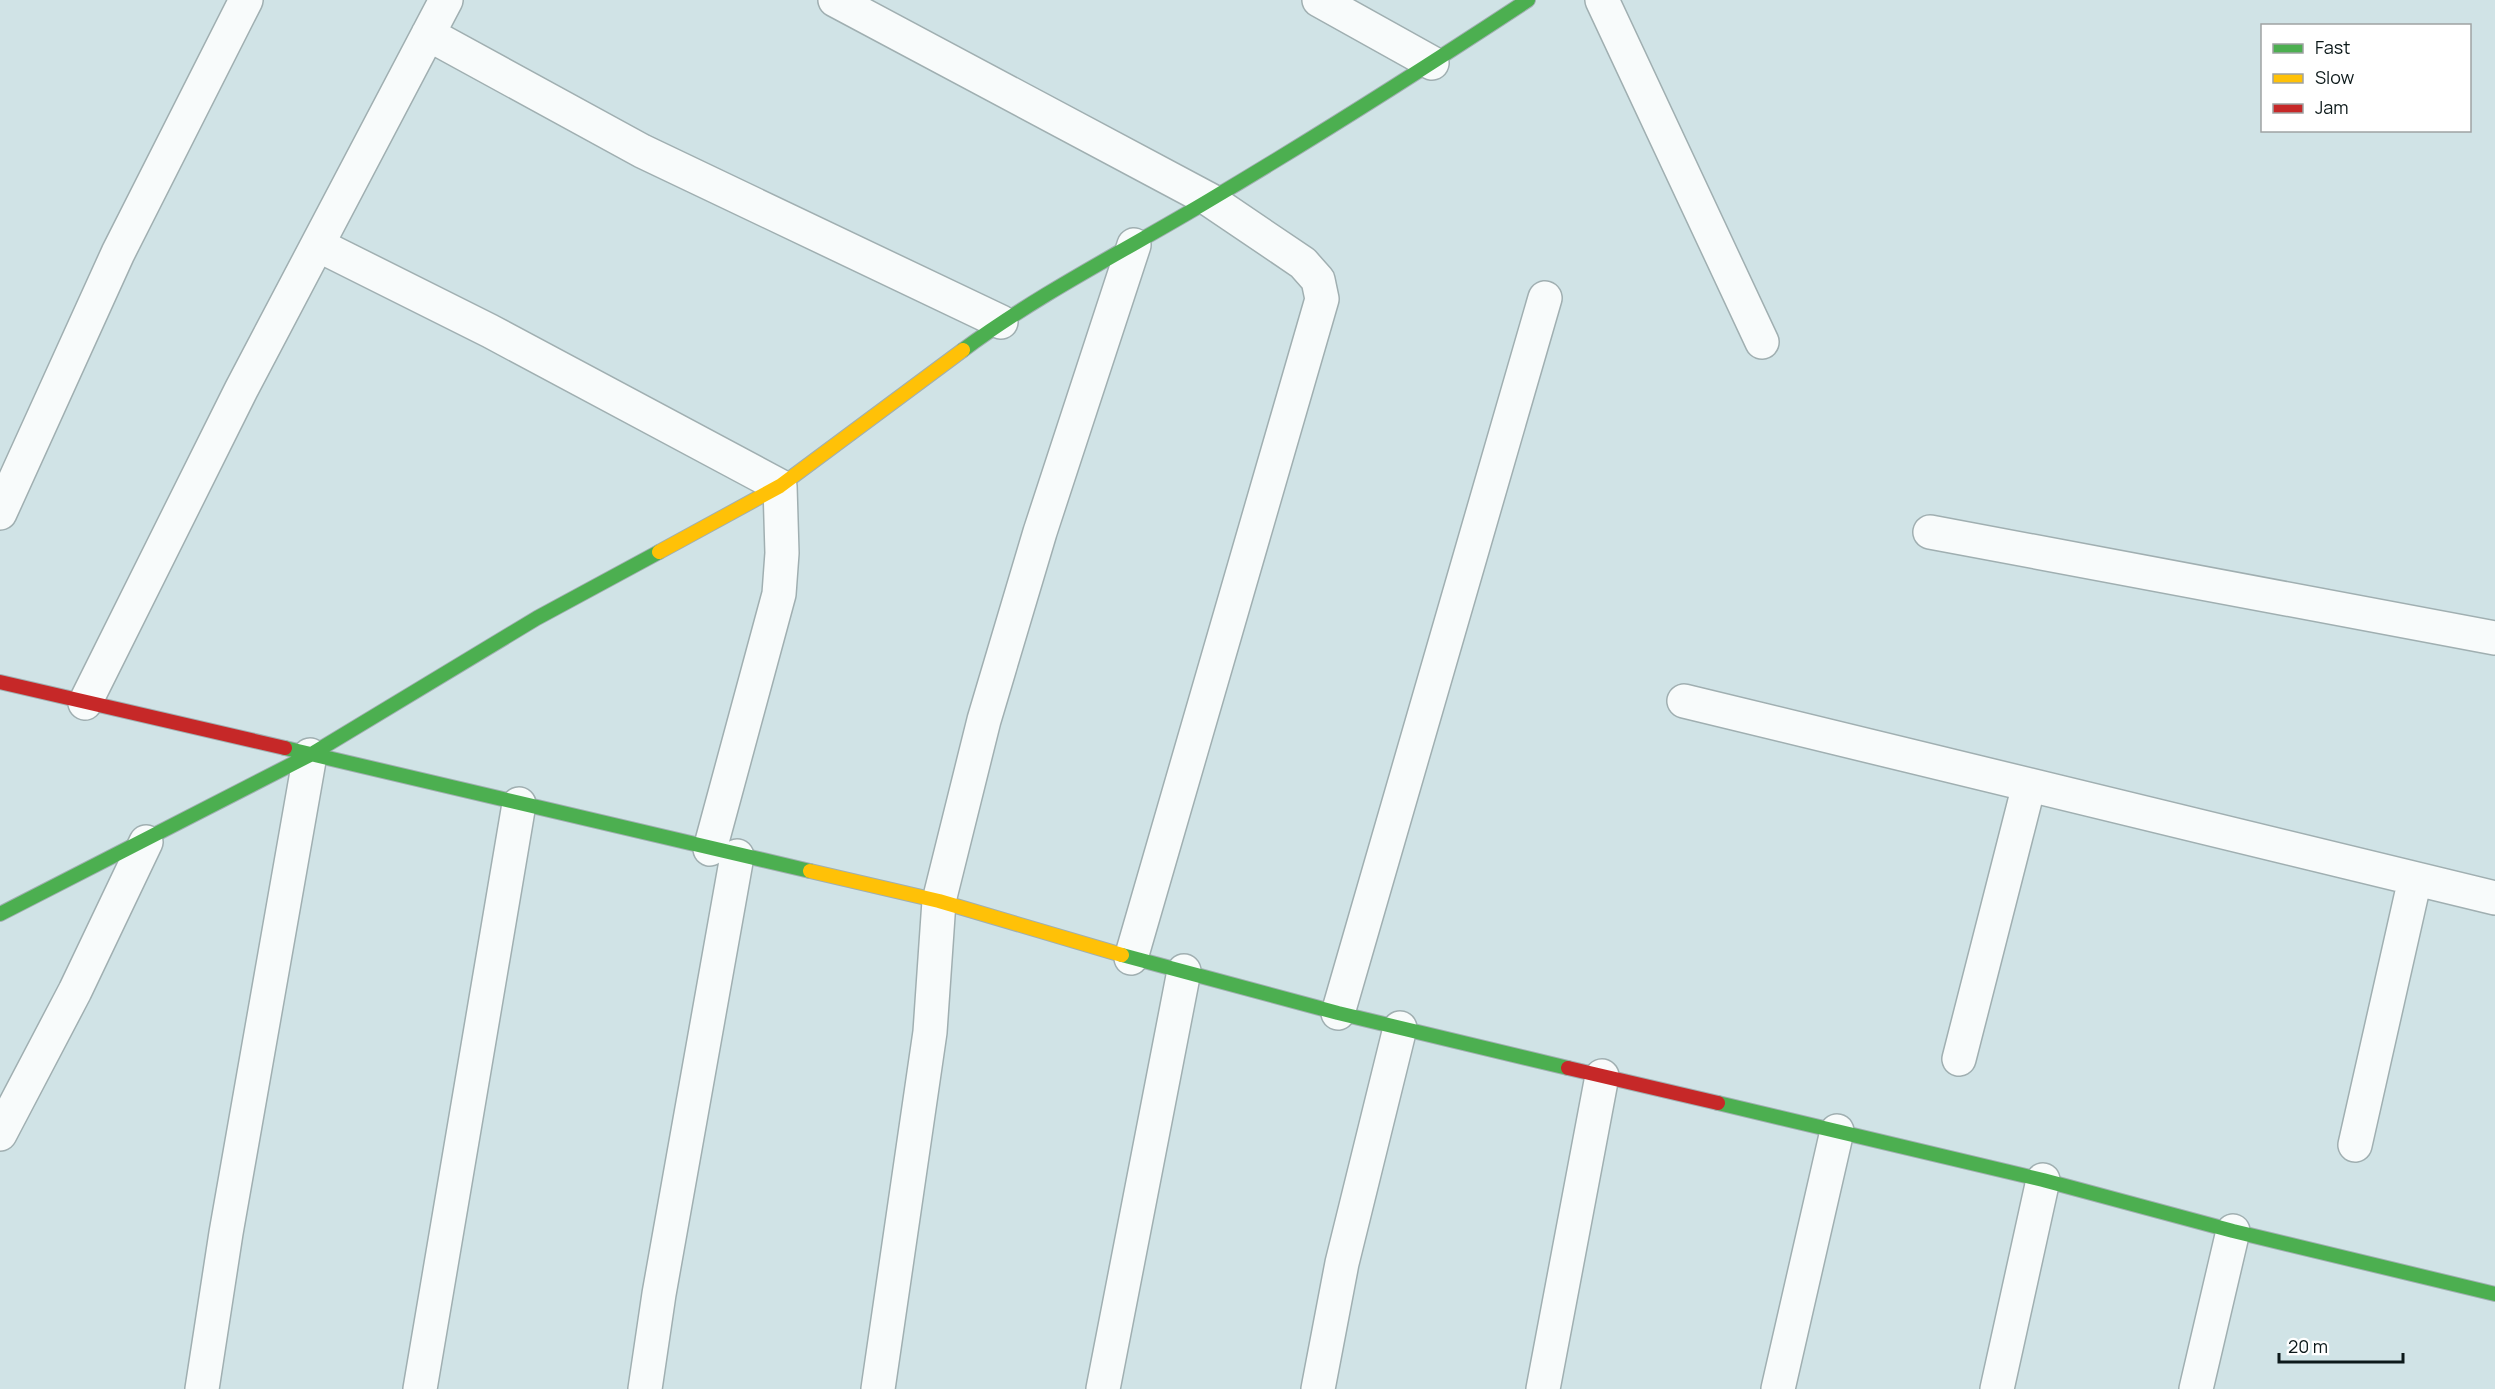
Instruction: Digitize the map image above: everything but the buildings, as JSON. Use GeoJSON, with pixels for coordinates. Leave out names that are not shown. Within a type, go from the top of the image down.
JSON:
{"type":"FeatureCollection","features":[{"type":"Feature","properties":{"kind":"street"},"geometry":{"type":"LineString","coordinates":[[0,513],[118,253],[246,0]]}},
{"type":"Feature","properties":{"kind":"street"},"geometry":{"type":"LineString","coordinates":[[85,703],[241,390],[446,0]]}},
{"type":"Feature","properties":{"kind":"street"},"geometry":{"type":"LineString","coordinates":[[835,0],[981,80],[1210,200],[1303,263],[1318,280],[1322,299],[1131,958]]}},
{"type":"Feature","properties":{"kind":"street"},"geometry":{"type":"LineString","coordinates":[[1319,0],[1432,63]]}},
{"type":"Feature","properties":{"kind":"street"},"geometry":{"type":"LineString","coordinates":[[0,915],[146,842],[310,755],[537,618],[780,486],[1001,322],[1210,200],[1432,63],[1528,0]]}},
{"type":"Feature","properties":{"kind":"street"},"geometry":{"type":"LineString","coordinates":[[1602,0],[1761,342]]}},
{"type":"Feature","properties":{"kind":"street"},"geometry":{"type":"LineString","coordinates":[[428,34],[642,151],[1001,322]]}},
{"type":"Feature","properties":{"kind":"street"},"geometry":{"type":"LineString","coordinates":[[878,1389],[930,1032],[939,902],[984,720],[1040,532],[1134,245]]}},
{"type":"Feature","properties":{"kind":"street"},"geometry":{"type":"LineString","coordinates":[[318,246],[490,331],[780,486]]}},
{"type":"Feature","properties":{"kind":"street"},"geometry":{"type":"LineString","coordinates":[[1338,1013],[1545,298]]}},
{"type":"Feature","properties":{"kind":"street"},"geometry":{"type":"LineString","coordinates":[[645,1389],[724,853],[779,594],[782,553],[780,486]]}},
{"type":"Feature","properties":{"kind":"street"},"geometry":{"type":"LineString","coordinates":[[1930,532],[2495,638]]}},
{"type":"Feature","properties":{"kind":"street"},"geometry":{"type":"LineString","coordinates":[[0,682],[939,902],[1131,958],[1338,1013],[2043,1180],[2233,1231],[2495,1294]]}},
{"type":"Feature","properties":{"kind":"street"},"geometry":{"type":"LineString","coordinates":[[1684,701],[2495,898]]}},
{"type":"Feature","properties":{"kind":"street"},"geometry":{"type":"LineString","coordinates":[[202,1389],[228,1221],[310,755]]}},
{"type":"Feature","properties":{"kind":"street"},"geometry":{"type":"LineString","coordinates":[[1959,1059],[2029,785]]}},
{"type":"Feature","properties":{"kind":"street"},"geometry":{"type":"LineString","coordinates":[[420,1389],[519,804]]}},
{"type":"Feature","properties":{"kind":"street"},"geometry":{"type":"LineString","coordinates":[[0,1134],[75,991],[146,842]]}},
{"type":"Feature","properties":{"kind":"street"},"geometry":{"type":"LineString","coordinates":[[2355,1145],[2415,879]]}},
{"type":"Feature","properties":{"kind":"street"},"geometry":{"type":"LineString","coordinates":[[1102,1389],[1184,971]]}},
{"type":"Feature","properties":{"kind":"street"},"geometry":{"type":"LineString","coordinates":[[1318,1389],[1342,1263],[1400,1028]]}},
{"type":"Feature","properties":{"kind":"street"},"geometry":{"type":"LineString","coordinates":[[1543,1389],[1602,1076]]}},
{"type":"Feature","properties":{"kind":"street"},"geometry":{"type":"LineString","coordinates":[[1778,1389],[1837,1131]]}},
{"type":"Feature","properties":{"kind":"street"},"geometry":{"type":"LineString","coordinates":[[1997,1389],[2043,1180]]}},
{"type":"Feature","properties":{"kind":"street"},"geometry":{"type":"LineString","coordinates":[[2196,1389],[2233,1231]]}},
{"type":"Feature","properties":{"kind":"traffic: fast"},"geometry":{"type":"LineString","coordinates":[[963,350],[1053,291],[1208,201],[1329,127],[1528,0]]}},
{"type":"Feature","properties":{"kind":"traffic: fast"},"geometry":{"type":"LineString","coordinates":[[0,914],[310,755],[537,618],[659,552]]}},
{"type":"Feature","properties":{"kind":"traffic: fast"},"geometry":{"type":"LineString","coordinates":[[285,748],[810,871]]}},
{"type":"Feature","properties":{"kind":"traffic: fast"},"geometry":{"type":"LineString","coordinates":[[1122,955],[1338,1013],[1568,1068]]}},
{"type":"Feature","properties":{"kind":"traffic: fast"},"geometry":{"type":"LineString","coordinates":[[1718,1103],[2043,1180],[2233,1231],[2495,1294]]}},
{"type":"Feature","properties":{"kind":"traffic: slow"},"geometry":{"type":"LineString","coordinates":[[659,552],[780,486],[963,350]]}},
{"type":"Feature","properties":{"kind":"traffic: slow"},"geometry":{"type":"LineString","coordinates":[[810,871],[939,901],[1122,955]]}},
{"type":"Feature","properties":{"kind":"traffic: jam"},"geometry":{"type":"LineString","coordinates":[[0,682],[285,748]]}},
{"type":"Feature","properties":{"kind":"traffic: jam"},"geometry":{"type":"LineString","coordinates":[[1568,1068],[1718,1103]]}}]}
